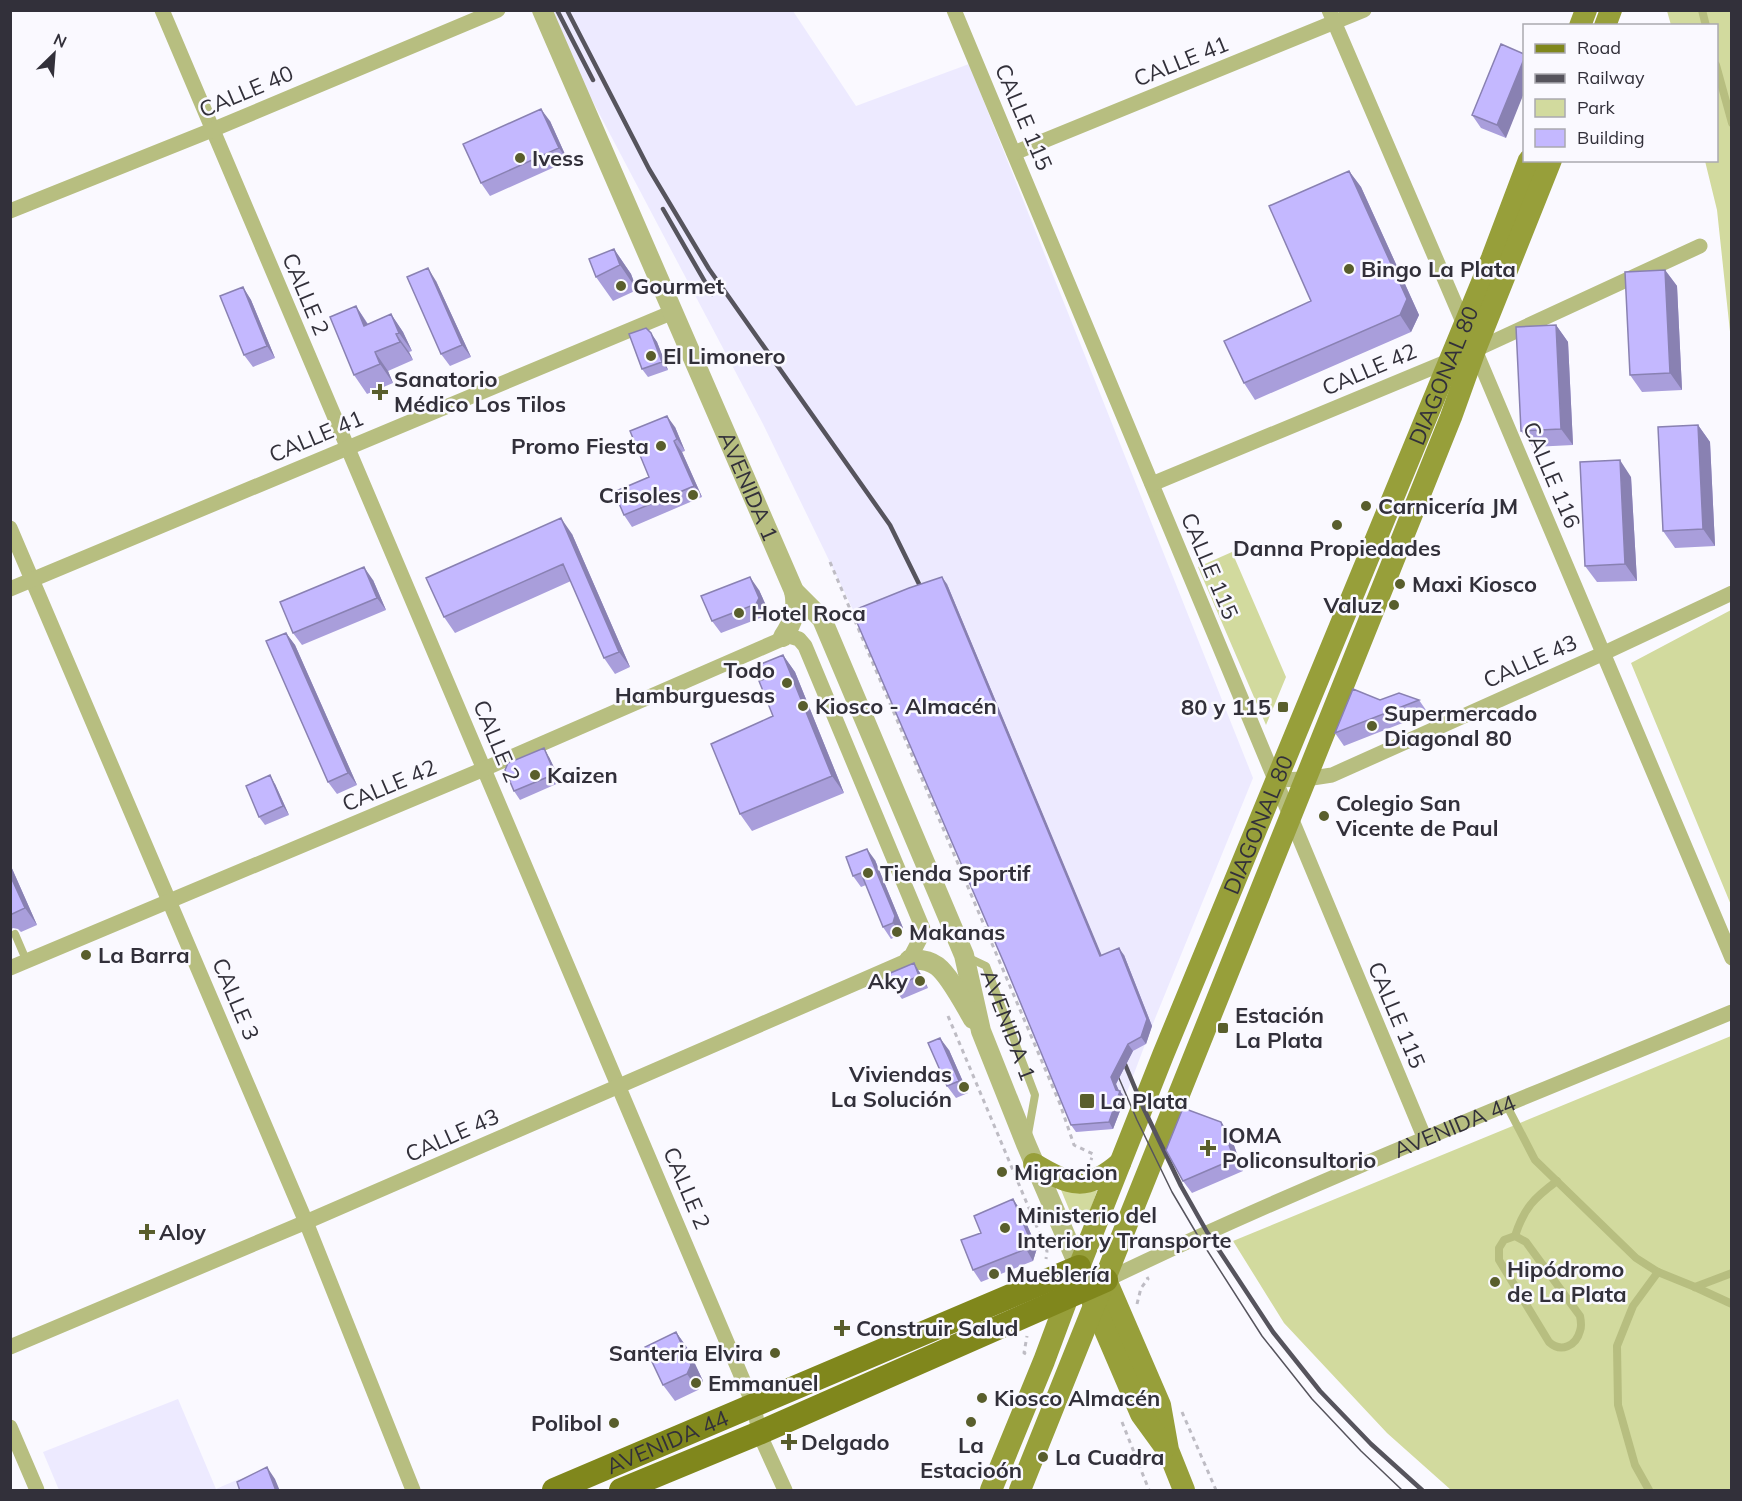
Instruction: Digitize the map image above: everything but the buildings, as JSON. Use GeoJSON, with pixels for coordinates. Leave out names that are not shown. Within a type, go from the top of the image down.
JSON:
{"type":"FeatureCollection","features":[{"type":"Feature","properties":{"kind":"main road","name":"DIAGONAL 80"},"geometry":{"type":"LineString","coordinates":[[1020,1491],[1087,1288],[1120,1163],[1275,780],[1492,258],[1528,162]]}},
{"type":"Feature","properties":{"kind":"main road","name":"DIAGONAL 80"},"geometry":{"type":"LineString","coordinates":[[991,1491],[1044,1361],[1087,1288],[1306,778],[1550,162]]}},
{"type":"Feature","properties":{"kind":"main road"},"geometry":{"type":"LineString","coordinates":[[1030,1154],[1067,1180],[1084,1184],[1101,1178],[1120,1163]]}},
{"type":"Feature","properties":{"kind":"main road","name":"AVENIDA 44"},"geometry":{"type":"LineString","coordinates":[[554,1491],[1041,1284],[1087,1288]]}},
{"type":"Feature","properties":{"kind":"main road","name":"AVENIDA 44"},"geometry":{"type":"LineString","coordinates":[[621,1491],[759,1433],[1087,1288]]}},
{"type":"Feature","properties":{"kind":"main road","name":"AVENIDA 1"},"geometry":{"type":"LineString","coordinates":[[1087,1288],[1160,1405],[1168,1450],[1184,1491]]}},
{"type":"Feature","properties":{"kind":"street","name":"CALLE 2"},"geometry":{"type":"LineString","coordinates":[[162,10],[754,1406],[759,1433],[785,1491]]}},
{"type":"Feature","properties":{"kind":"street","name":"CALLE 40"},"geometry":{"type":"LineString","coordinates":[[10,211],[212,130],[498,10]]}},
{"type":"Feature","properties":{"kind":"street","name":"AVENIDA 1"},"geometry":{"type":"LineString","coordinates":[[542,10],[794,591],[822,619],[964,955],[981,1031],[1087,1288]]}},
{"type":"Feature","properties":{"kind":"street","name":"CALLE 115"},"geometry":{"type":"LineString","coordinates":[[954,10],[1425,1139]]}},
{"type":"Feature","properties":{"kind":"street","name":"CALLE 41"},"geometry":{"type":"LineString","coordinates":[[1014,153],[1331,17],[1364,10]]}},
{"type":"Feature","properties":{"kind":"street","name":"CALLE 116"},"geometry":{"type":"LineString","coordinates":[[1331,17],[1475,350],[1731,958]]}},
{"type":"Feature","properties":{"kind":"street","name":"CALLE 42"},"geometry":{"type":"LineString","coordinates":[[1152,484],[1475,350],[1700,246]]}},
{"type":"Feature","properties":{"kind":"street","name":"CALLE 41"},"geometry":{"type":"LineString","coordinates":[[10,589],[672,312]]}},
{"type":"Feature","properties":{"kind":"street","name":"CALLE 3"},"geometry":{"type":"LineString","coordinates":[[10,528],[306,1222],[413,1491]]}},
{"type":"Feature","properties":{"kind":"street"},"geometry":{"type":"LineString","coordinates":[[794,591],[795,612],[783,637],[795,637],[805,646],[920,920],[922,932],[909,960],[925,960],[939,968],[981,1031]]}},
{"type":"Feature","properties":{"kind":"street","name":"CALLE 43"},"geometry":{"type":"LineString","coordinates":[[1275,780],[1332,775],[1602,654],[1731,593]]}},
{"type":"Feature","properties":{"kind":"street","name":"CALLE 42"},"geometry":{"type":"LineString","coordinates":[[10,968],[484,769],[783,637]]}},
{"type":"Feature","properties":{"kind":"street","name":"CALLE 43"},"geometry":{"type":"LineString","coordinates":[[10,1347],[306,1222],[909,960]]}},
{"type":"Feature","properties":{"kind":"street","name":"AVENIDA 44"},"geometry":{"type":"LineString","coordinates":[[1087,1288],[1198,1236],[1731,1012]]}},
{"type":"Feature","properties":{"kind":"street"},"geometry":{"type":"LineString","coordinates":[[10,1427],[37,1491]]}},
{"type":"Feature","properties":{"kind":"lane"},"geometry":{"type":"LineString","coordinates":[[1718,73],[1731,123]]}},
{"type":"Feature","properties":{"kind":"lane"},"geometry":{"type":"LineString","coordinates":[[14,940],[27,962]]}},
{"type":"Feature","properties":{"kind":"lane","name":"AVENIDA 1"},"geometry":{"type":"LineString","coordinates":[[964,955],[986,966],[1035,1095],[1030,1154]]}},
{"type":"Feature","properties":{"kind":"lane"},"geometry":{"type":"LineString","coordinates":[[1507,1106],[1535,1160],[1636,1258],[1658,1272],[1731,1304]]}},
{"type":"Feature","properties":{"kind":"lane"},"geometry":{"type":"LineString","coordinates":[[1515,1236],[1526,1242],[1580,1316],[1581,1329],[1572,1345],[1554,1346],[1549,1342],[1499,1260],[1499,1248],[1504,1240],[1515,1236],[1525,1212],[1536,1197],[1557,1181]]}},
{"type":"Feature","properties":{"kind":"lane"},"geometry":{"type":"LineString","coordinates":[[1648,1491],[1635,1465],[1618,1405],[1617,1346],[1633,1306],[1658,1272]]}},
{"type":"Feature","properties":{"kind":"lane"},"geometry":{"type":"LineString","coordinates":[[1695,1287],[1731,1273]]}},
{"type":"Feature","properties":{"kind":"path"},"geometry":{"type":"LineString","coordinates":[[831,562],[1060,1104],[1074,1145],[1093,1154],[1084,1184]]}},
{"type":"Feature","properties":{"kind":"path"},"geometry":{"type":"LineString","coordinates":[[945,1007],[1047,1251],[1041,1284]]}},
{"type":"Feature","properties":{"kind":"path"},"geometry":{"type":"LineString","coordinates":[[1141,1313],[1137,1304],[1141,1288],[1148,1279],[1144,1262]]}},
{"type":"Feature","properties":{"kind":"path"},"geometry":{"type":"LineString","coordinates":[[1032,1314],[1024,1353],[1044,1361]]}},
{"type":"Feature","properties":{"kind":"path"},"geometry":{"type":"LineString","coordinates":[[1180,1407],[1216,1491]]}},
{"type":"Feature","properties":{"kind":"path"},"geometry":{"type":"LineString","coordinates":[[1120,1418],[1149,1491]]}},
{"type":"Feature","properties":{"kind":"shaded area"},"geometry":{"type":"Polygon","coordinates":[[[545,11],[793,11],[856,106],[969,64],[1253,778],[1152,1026],[1113,1129],[1076,1132],[857,618],[763,424],[545,11]]]}},
{"type":"Feature","properties":{"kind":"shaded area"},"geometry":{"type":"Polygon","coordinates":[[[178,1399],[216,1489],[239,1479],[244,1490],[59,1490],[43,1452],[178,1399]]]}},
{"type":"Feature","properties":{"kind":"green space"},"geometry":{"type":"Polygon","coordinates":[[[1667,11],[1731,11],[1731,341],[1717,210],[1705,162],[1718,162],[1718,24],[1671,24],[1667,11]]]}},
{"type":"Feature","properties":{"kind":"green space"},"geometry":{"type":"Polygon","coordinates":[[[1232,552],[1286,677],[1266,725],[1198,567],[1232,552]]]}},
{"type":"Feature","properties":{"kind":"green space"},"geometry":{"type":"Polygon","coordinates":[[[1731,610],[1731,905],[1631,663],[1731,610]]]}},
{"type":"Feature","properties":{"kind":"green space","name":"Hipódromo de La Plata"},"geometry":{"type":"Polygon","coordinates":[[[1731,1036],[1731,1490],[1451,1490],[1387,1433],[1284,1323],[1233,1241],[1731,1036]]]}},
{"type":"Feature","properties":{"kind":"green space"},"geometry":{"type":"Polygon","coordinates":[[[1057,1180],[1083,1190],[1097,1191],[1086,1222],[1080,1225],[1075,1224],[1057,1180]]]}},
{"type":"Feature","properties":{"kind":"tram line"},"geometry":{"type":"LineString","coordinates":[[1112,1062],[1172,1192],[1262,1336],[1312,1399],[1402,1490]]}},
{"type":"Feature","properties":{"kind":"railway"},"geometry":{"type":"LineString","coordinates":[[557,10],[593,80]]}},
{"type":"Feature","properties":{"kind":"railway"},"geometry":{"type":"LineString","coordinates":[[567,10],[649,169],[709,269],[890,525],[923,592]]}},
{"type":"Feature","properties":{"kind":"railway"},"geometry":{"type":"LineString","coordinates":[[663,209],[712,294]]}},
{"type":"Feature","properties":{"kind":"railway"},"geometry":{"type":"LineString","coordinates":[[1119,1050],[1143,1107],[1181,1186],[1207,1232],[1273,1332],[1320,1391],[1371,1444],[1422,1490]]}},
{"type":"Feature","properties":{"kind":"place","name":"Ivess"},"geometry":{"type":"Point","coordinates":[520,158]}},
{"type":"Feature","properties":{"kind":"place","name":"Bingo La Plata"},"geometry":{"type":"Point","coordinates":[1349,269]}},
{"type":"Feature","properties":{"kind":"place","name":"Gourmet"},"geometry":{"type":"Point","coordinates":[621,286]}},
{"type":"Feature","properties":{"kind":"place","name":"El Limonero"},"geometry":{"type":"Point","coordinates":[651,356]}},
{"type":"Feature","properties":{"kind":"place","name":"Sanatorio Médico Los Tilos"},"geometry":{"type":"Point","coordinates":[380,392]}},
{"type":"Feature","properties":{"kind":"place","name":"Promo Fiesta"},"geometry":{"type":"Point","coordinates":[661,446]}},
{"type":"Feature","properties":{"kind":"place","name":"Crisoles"},"geometry":{"type":"Point","coordinates":[693,495]}},
{"type":"Feature","properties":{"kind":"place","name":"Carnicería JM"},"geometry":{"type":"Point","coordinates":[1366,506]}},
{"type":"Feature","properties":{"kind":"place","name":"Danna Propiedades"},"geometry":{"type":"Point","coordinates":[1337,525]}},
{"type":"Feature","properties":{"kind":"place","name":"Maxi Kiosco"},"geometry":{"type":"Point","coordinates":[1400,584]}},
{"type":"Feature","properties":{"kind":"place","name":"Valuz"},"geometry":{"type":"Point","coordinates":[1394,605]}},
{"type":"Feature","properties":{"kind":"place","name":"Hotel Roca"},"geometry":{"type":"Point","coordinates":[739,613]}},
{"type":"Feature","properties":{"kind":"place","name":"Todo Hamburguesas"},"geometry":{"type":"Point","coordinates":[787,683]}},
{"type":"Feature","properties":{"kind":"place","name":"Kiosco - Almacén"},"geometry":{"type":"Point","coordinates":[803,706]}},
{"type":"Feature","properties":{"kind":"place","name":"80 y 115"},"geometry":{"type":"Point","coordinates":[1283,707]}},
{"type":"Feature","properties":{"kind":"place","name":"Supermercado Diagonal 80"},"geometry":{"type":"Point","coordinates":[1372,726]}},
{"type":"Feature","properties":{"kind":"place","name":"Kaizen"},"geometry":{"type":"Point","coordinates":[535,775]}},
{"type":"Feature","properties":{"kind":"place","name":"Colegio San Vicente de Paul"},"geometry":{"type":"Point","coordinates":[1324,816]}},
{"type":"Feature","properties":{"kind":"place","name":"Tienda Sportif"},"geometry":{"type":"Point","coordinates":[868,873]}},
{"type":"Feature","properties":{"kind":"place","name":"Makanas"},"geometry":{"type":"Point","coordinates":[897,932]}},
{"type":"Feature","properties":{"kind":"place","name":"La Barra"},"geometry":{"type":"Point","coordinates":[86,955]}},
{"type":"Feature","properties":{"kind":"place","name":"Aky"},"geometry":{"type":"Point","coordinates":[920,981]}},
{"type":"Feature","properties":{"kind":"place","name":"Estación La Plata"},"geometry":{"type":"Point","coordinates":[1223,1028]}},
{"type":"Feature","properties":{"kind":"place","name":"Viviendas La Solución"},"geometry":{"type":"Point","coordinates":[964,1087]}},
{"type":"Feature","properties":{"kind":"place","name":"La Plata"},"geometry":{"type":"Point","coordinates":[1087,1101]}},
{"type":"Feature","properties":{"kind":"place","name":"IOMA Policonsultorio"},"geometry":{"type":"Point","coordinates":[1208,1148]}},
{"type":"Feature","properties":{"kind":"place","name":"Migracion"},"geometry":{"type":"Point","coordinates":[1002,1172]}},
{"type":"Feature","properties":{"kind":"place","name":"Ministerio del Interior y Transporte"},"geometry":{"type":"Point","coordinates":[1005,1228]}},
{"type":"Feature","properties":{"kind":"place","name":"Aloy"},"geometry":{"type":"Point","coordinates":[147,1232]}},
{"type":"Feature","properties":{"kind":"place","name":"Mueblería"},"geometry":{"type":"Point","coordinates":[994,1274]}},
{"type":"Feature","properties":{"kind":"place","name":"Hipódromo de La Plata"},"geometry":{"type":"Point","coordinates":[1495,1282]}},
{"type":"Feature","properties":{"kind":"place","name":"Construir Salud"},"geometry":{"type":"Point","coordinates":[842,1328]}},
{"type":"Feature","properties":{"kind":"place","name":"Santeria Elvira"},"geometry":{"type":"Point","coordinates":[775,1353]}},
{"type":"Feature","properties":{"kind":"place","name":"Emmanuel"},"geometry":{"type":"Point","coordinates":[696,1383]}},
{"type":"Feature","properties":{"kind":"place","name":"Kiosco Almacén"},"geometry":{"type":"Point","coordinates":[982,1398]}},
{"type":"Feature","properties":{"kind":"place","name":"La Estacioón"},"geometry":{"type":"Point","coordinates":[971,1422]}},
{"type":"Feature","properties":{"kind":"place","name":"Polibol"},"geometry":{"type":"Point","coordinates":[614,1423]}},
{"type":"Feature","properties":{"kind":"place","name":"Delgado"},"geometry":{"type":"Point","coordinates":[789,1442]}},
{"type":"Feature","properties":{"kind":"place","name":"La Cuadra"},"geometry":{"type":"Point","coordinates":[1043,1457]}}]}
